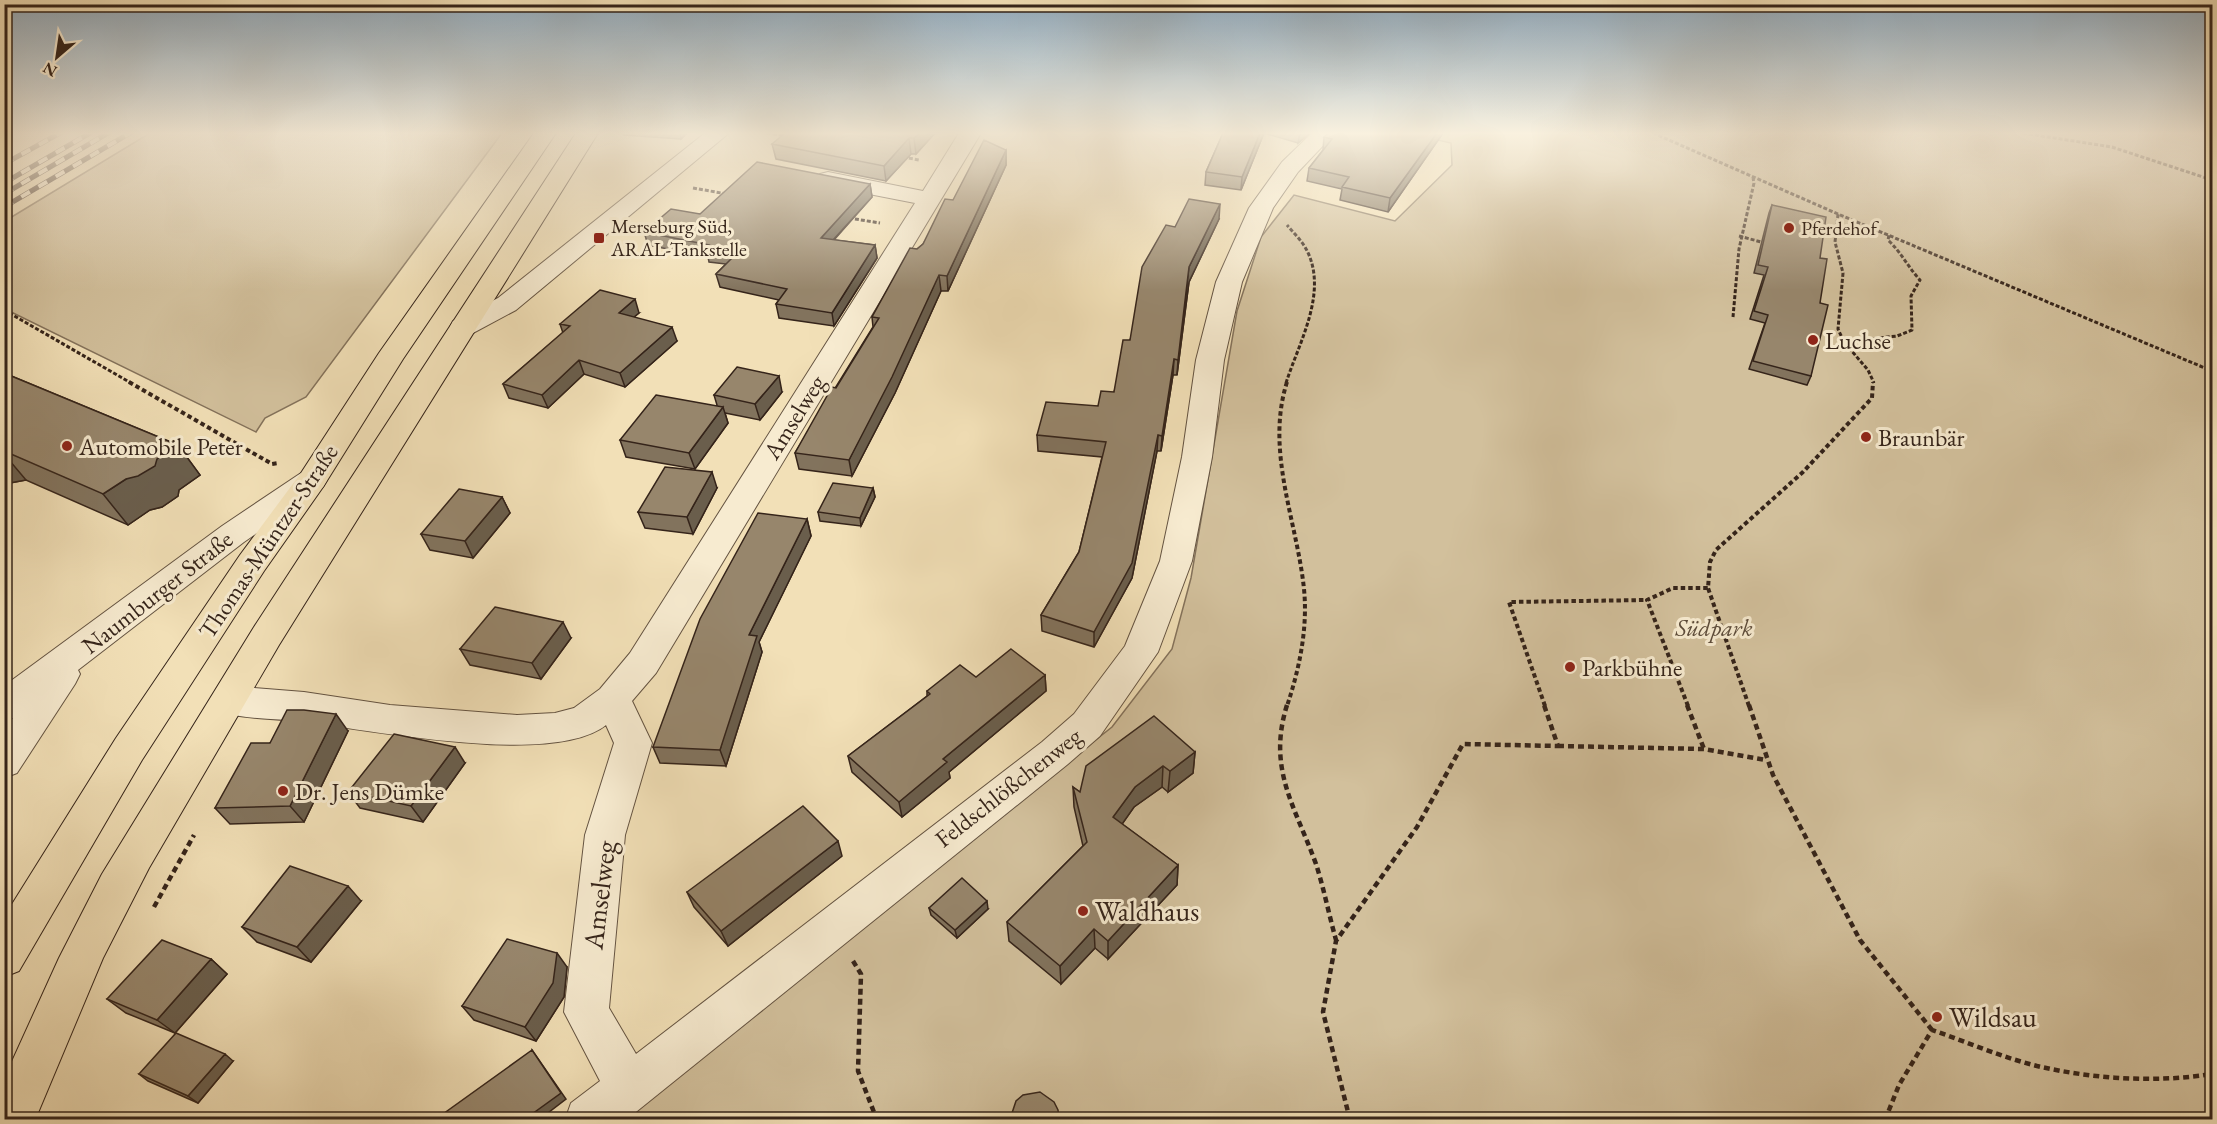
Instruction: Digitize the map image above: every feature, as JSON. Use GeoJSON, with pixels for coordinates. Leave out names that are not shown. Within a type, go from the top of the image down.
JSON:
{"type":"FeatureCollection","features":[{"type":"Feature","properties":{"kind":"main road","name":"Thomas-Müntzer-Straße"},"geometry":{"type":"LineString","coordinates":[[4,957],[129,749],[252,563],[319,468],[389,359],[509,185]]}},
{"type":"Feature","properties":{"kind":"main road","name":"Thomas-Müntzer-Straße"},"geometry":{"type":"LineString","coordinates":[[10,1119],[56,1011],[117,887],[249,702],[266,636],[554,185]]}},
{"type":"Feature","properties":{"kind":"street"},"geometry":{"type":"LineString","coordinates":[[463,327],[507,304],[654,185]]}},
{"type":"Feature","properties":{"kind":"street"},"geometry":{"type":"LineString","coordinates":[[860,185],[929,199]]}},
{"type":"Feature","properties":{"kind":"street","name":"Amselweg"},"geometry":{"type":"LineString","coordinates":[[249,702],[390,720],[517,730],[555,728],[585,721],[614,699],[643,663],[938,185]]}},
{"type":"Feature","properties":{"kind":"street","name":"Feldschlößchenweg"},"geometry":{"type":"LineString","coordinates":[[588,1119],[1055,753],[1087,725],[1140,652],[1176,561],[1197,457],[1210,360],[1229,282],[1261,208],[1277,185]]}},
{"type":"Feature","properties":{"kind":"street","name":"Naumburger Straße"},"geometry":{"type":"LineString","coordinates":[[4,706],[73,657],[319,468]]}},
{"type":"Feature","properties":{"kind":"street"},"geometry":{"type":"LineString","coordinates":[[4,762],[73,657]]}},
{"type":"Feature","properties":{"kind":"street","name":"Amselweg"},"geometry":{"type":"LineString","coordinates":[[614,699],[633,743],[605,835],[586,1012],[629,1087]]}},
{"type":"Feature","properties":{"kind":"path"},"geometry":{"type":"LineString","coordinates":[[1733,317],[1733,287],[1739,236],[1753,185]]}},
{"type":"Feature","properties":{"kind":"path"},"geometry":{"type":"LineString","coordinates":[[1772,185],[2212,370]]}},
{"type":"Feature","properties":{"kind":"path"},"geometry":{"type":"LineString","coordinates":[[687,187],[731,195]]}},
{"type":"Feature","properties":{"kind":"path"},"geometry":{"type":"LineString","coordinates":[[1261,208],[1284,222],[1297,234],[1311,265],[1314,290],[1312,314],[1286,382],[1280,417],[1282,465],[1305,600],[1297,676],[1284,716],[1279,746],[1286,788],[1317,867],[1336,941],[1323,1012],[1350,1119]]}},
{"type":"Feature","properties":{"kind":"path"},"geometry":{"type":"LineString","coordinates":[[1838,214],[1835,242],[1843,273],[1838,328],[1844,342],[1868,370],[1874,383],[1872,399],[1803,472],[1716,550],[1710,562],[1708,588],[1767,760],[1860,940],[1932,1030],[2038,1066],[2120,1076],[2163,1078],[2212,1074]]}},
{"type":"Feature","properties":{"kind":"path"},"geometry":{"type":"LineString","coordinates":[[842,216],[910,229]]}},
{"type":"Feature","properties":{"kind":"path"},"geometry":{"type":"LineString","coordinates":[[1844,342],[1898,336],[1912,330],[1911,296],[1920,280],[1907,266],[1898,249],[1888,240],[1889,235]]}},
{"type":"Feature","properties":{"kind":"path"},"geometry":{"type":"LineString","coordinates":[[1739,236],[1769,244]]}},
{"type":"Feature","properties":{"kind":"path"},"geometry":{"type":"LineString","coordinates":[[4,310],[272,464],[319,468]]}},
{"type":"Feature","properties":{"kind":"path"},"geometry":{"type":"LineString","coordinates":[[1558,746],[1509,602],[1647,600],[1673,588],[1708,588]]}},
{"type":"Feature","properties":{"kind":"path"},"geometry":{"type":"LineString","coordinates":[[1647,600],[1704,749]]}},
{"type":"Feature","properties":{"kind":"path"},"geometry":{"type":"LineString","coordinates":[[1336,941],[1417,827],[1463,744],[1704,749],[1767,760]]}},
{"type":"Feature","properties":{"kind":"path"},"geometry":{"type":"LineString","coordinates":[[832,927],[861,974],[858,1071],[877,1119]]}},
{"type":"Feature","properties":{"kind":"path"},"geometry":{"type":"LineString","coordinates":[[1885,1119],[1899,1085],[1932,1030]]}},
{"type":"Feature","properties":{"kind":"green space"},"geometry":{"type":"Polygon","coordinates":[[[64,185],[463,185],[306,397],[265,418],[256,432],[5,309],[5,221],[64,185]]]}},
{"type":"Feature","properties":{"kind":"green space","name":"Südpark"},"geometry":{"type":"Polygon","coordinates":[[[1431,185],[2212,185],[2212,1119],[615,1120],[1112,727],[1172,649],[1191,578],[1237,311],[1261,237],[1294,195],[1395,221],[1431,185]]]}},
{"type":"Feature","properties":{"kind":"building"},"geometry":{"type":"Polygon","coordinates":[[[731,185],[869,185],[821,238],[875,245],[832,313],[776,304],[787,289],[716,274],[737,253],[706,248],[709,245],[644,232],[671,209],[700,214],[731,185]]]}},
{"type":"Feature","properties":{"kind":"building"},"geometry":{"type":"Polygon","coordinates":[[[961,185],[989,185],[947,276],[939,275],[892,377],[849,460],[795,453],[832,387],[836,388],[879,318],[872,317],[910,248],[917,249],[923,244],[945,199],[953,200],[961,185]]]}},
{"type":"Feature","properties":{"kind":"building"},"geometry":{"type":"Polygon","coordinates":[[[1343,185],[1399,185],[1390,198],[1342,187],[1343,185]]]}},
{"type":"Feature","properties":{"kind":"building"},"geometry":{"type":"Polygon","coordinates":[[[1189,199],[1220,204],[1189,267],[1178,360],[1174,359],[1162,436],[1158,435],[1132,563],[1094,632],[1041,615],[1079,552],[1106,442],[1037,435],[1046,402],[1098,406],[1101,391],[1114,392],[1123,340],[1130,340],[1142,267],[1166,225],[1175,227],[1189,199]]]}},
{"type":"Feature","properties":{"kind":"building"},"geometry":{"type":"Polygon","coordinates":[[[1772,205],[1826,217],[1820,258],[1827,259],[1820,303],[1828,305],[1811,376],[1753,361],[1768,315],[1754,311],[1768,267],[1758,265],[1772,205]]]}},
{"type":"Feature","properties":{"kind":"building"},"geometry":{"type":"Polygon","coordinates":[[[600,290],[635,299],[619,313],[672,327],[620,373],[579,360],[542,395],[503,384],[570,326],[560,324],[600,290]]]}},
{"type":"Feature","properties":{"kind":"building"},"geometry":{"type":"Polygon","coordinates":[[[737,367],[779,376],[755,404],[714,395],[737,367]]]}},
{"type":"Feature","properties":{"kind":"building"},"geometry":{"type":"Polygon","coordinates":[[[4,373],[178,445],[157,459],[155,466],[138,476],[126,479],[103,494],[4,451],[4,373]]]}},
{"type":"Feature","properties":{"kind":"building"},"geometry":{"type":"Polygon","coordinates":[[[656,395],[723,407],[689,453],[620,440],[656,395]]]}},
{"type":"Feature","properties":{"kind":"building"},"geometry":{"type":"Polygon","coordinates":[[[665,467],[712,472],[687,517],[638,512],[665,467]]]}},
{"type":"Feature","properties":{"kind":"building"},"geometry":{"type":"Polygon","coordinates":[[[833,483],[873,488],[860,518],[818,512],[833,483]]]}},
{"type":"Feature","properties":{"kind":"building"},"geometry":{"type":"Polygon","coordinates":[[[459,489],[502,497],[465,541],[421,534],[459,489]]]}},
{"type":"Feature","properties":{"kind":"building"},"geometry":{"type":"Polygon","coordinates":[[[758,513],[807,519],[749,635],[757,636],[720,750],[653,747],[700,619],[758,513]]]}},
{"type":"Feature","properties":{"kind":"building"},"geometry":{"type":"Polygon","coordinates":[[[495,607],[563,622],[532,663],[460,649],[495,607]]]}},
{"type":"Feature","properties":{"kind":"building"},"geometry":{"type":"Polygon","coordinates":[[[1011,649],[1045,675],[943,759],[947,762],[899,802],[848,756],[930,694],[927,691],[960,665],[976,677],[1011,649]]]}},
{"type":"Feature","properties":{"kind":"building"},"geometry":{"type":"Polygon","coordinates":[[[287,710],[336,714],[290,806],[215,808],[251,743],[270,743],[287,710]]]}},
{"type":"Feature","properties":{"kind":"building"},"geometry":{"type":"Polygon","coordinates":[[[1154,716],[1195,752],[1170,771],[1163,766],[1135,787],[1113,817],[1178,865],[1108,941],[1094,929],[1060,966],[1007,922],[1087,842],[1073,787],[1080,792],[1086,766],[1154,716]]]}},
{"type":"Feature","properties":{"kind":"building"},"geometry":{"type":"Polygon","coordinates":[[[394,734],[455,747],[411,806],[348,792],[394,734]]]}},
{"type":"Feature","properties":{"kind":"building"},"geometry":{"type":"Polygon","coordinates":[[[803,806],[838,841],[721,931],[687,892],[803,806]]]}},
{"type":"Feature","properties":{"kind":"building"},"geometry":{"type":"Polygon","coordinates":[[[290,866],[348,886],[297,947],[242,927],[290,866]]]}},
{"type":"Feature","properties":{"kind":"building"},"geometry":{"type":"Polygon","coordinates":[[[962,878],[987,901],[955,930],[929,908],[962,878]]]}},
{"type":"Feature","properties":{"kind":"building"},"geometry":{"type":"Polygon","coordinates":[[[507,939],[557,953],[553,983],[525,1027],[462,1006],[507,939]]]}},
{"type":"Feature","properties":{"kind":"building"},"geometry":{"type":"Polygon","coordinates":[[[162,940],[211,959],[157,1020],[107,999],[162,940]]]}},
{"type":"Feature","properties":{"kind":"building"},"geometry":{"type":"Polygon","coordinates":[[[176,1033],[225,1054],[188,1096],[139,1074],[176,1033]]]}},
{"type":"Feature","properties":{"kind":"building"},"geometry":{"type":"Polygon","coordinates":[[[532,1050],[561,1093],[525,1119],[436,1119],[532,1050]]]}},
{"type":"Feature","properties":{"kind":"building"},"geometry":{"type":"Polygon","coordinates":[[[1040,1092],[1054,1102],[1059,1119],[1010,1119],[1016,1101],[1023,1095],[1040,1092]]]}},
{"type":"Feature","properties":{"kind":"railway"},"geometry":{"type":"LineString","coordinates":[[4,194],[19,185]]}},
{"type":"Feature","properties":{"kind":"railway"},"geometry":{"type":"LineString","coordinates":[[4,207],[41,185]]}},
{"type":"Feature","properties":{"kind":"place","name":"Pferdehof"},"geometry":{"type":"Point","coordinates":[1789,228]}},
{"type":"Feature","properties":{"kind":"place","name":"Merseburg Süd, ARAL-Tankstelle"},"geometry":{"type":"Point","coordinates":[599,238]}},
{"type":"Feature","properties":{"kind":"place","name":"Luchse"},"geometry":{"type":"Point","coordinates":[1813,340]}},
{"type":"Feature","properties":{"kind":"place","name":"Braunbär"},"geometry":{"type":"Point","coordinates":[1866,437]}},
{"type":"Feature","properties":{"kind":"place","name":"Automobile Peter"},"geometry":{"type":"Point","coordinates":[67,446]}},
{"type":"Feature","properties":{"kind":"place","name":"Parkbühne"},"geometry":{"type":"Point","coordinates":[1570,667]}},
{"type":"Feature","properties":{"kind":"place","name":"Dr. Jens Dümke"},"geometry":{"type":"Point","coordinates":[283,791]}},
{"type":"Feature","properties":{"kind":"place","name":"Waldhaus"},"geometry":{"type":"Point","coordinates":[1083,911]}},
{"type":"Feature","properties":{"kind":"place","name":"Wildsau"},"geometry":{"type":"Point","coordinates":[1937,1017]}}]}
